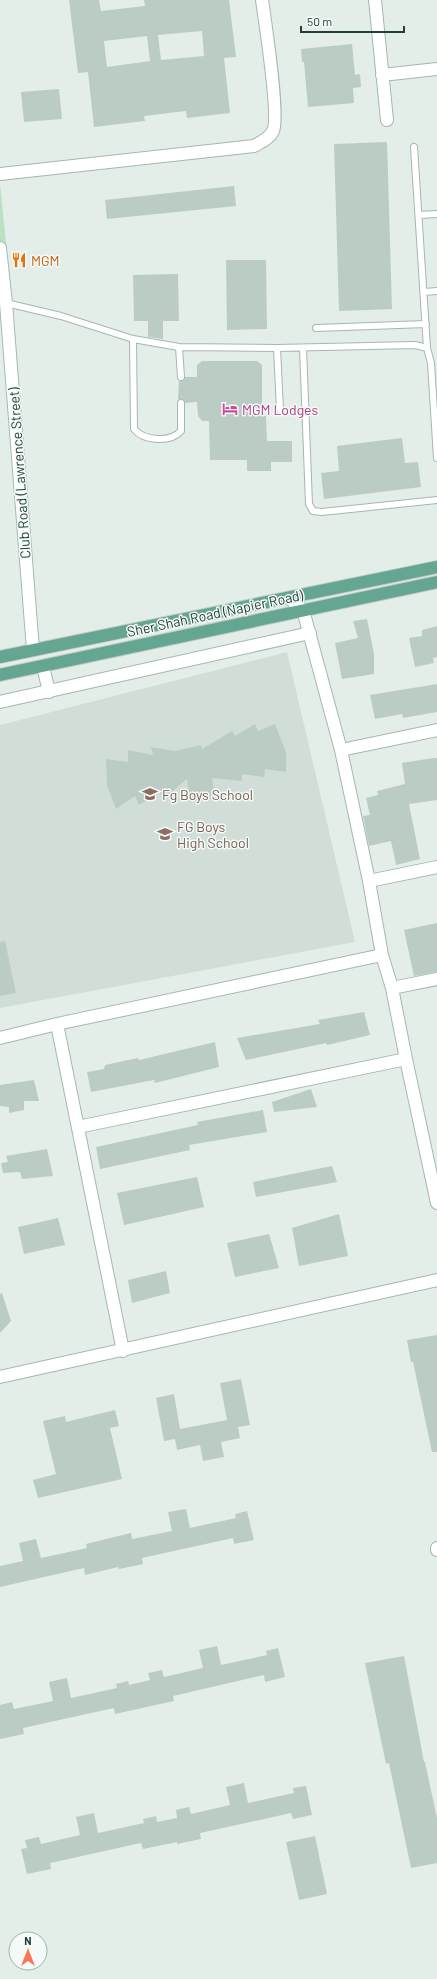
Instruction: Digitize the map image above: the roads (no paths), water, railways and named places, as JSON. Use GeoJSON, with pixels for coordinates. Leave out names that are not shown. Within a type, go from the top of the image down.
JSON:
{"type":"FeatureCollection","features":[{"type":"Feature","properties":{"kind":"main road","name":"Sher Shah Road (Napier Road)"},"geometry":{"type":"LineString","coordinates":[[0,657],[437,568]]}},
{"type":"Feature","properties":{"kind":"main road","name":"Sher Shah Road (Napier Road)"},"geometry":{"type":"LineString","coordinates":[[0,675],[437,582]]}},
{"type":"Feature","properties":{"kind":"street"},"geometry":{"type":"LineString","coordinates":[[0,174],[254,146],[264,141],[273,131],[275,112],[262,0]]}},
{"type":"Feature","properties":{"kind":"street"},"geometry":{"type":"LineString","coordinates":[[375,0],[387,120]]}},
{"type":"Feature","properties":{"kind":"street"},"geometry":{"type":"LineString","coordinates":[[382,75],[437,69]]}},
{"type":"Feature","properties":{"kind":"street","name":"Club Road (Lawrence Street)"},"geometry":{"type":"LineString","coordinates":[[0,248],[6,303],[33,650]]}},
{"type":"Feature","properties":{"kind":"street"},"geometry":{"type":"LineString","coordinates":[[289,598],[303,610],[341,750],[369,881],[382,955],[392,988],[437,1203]]}},
{"type":"Feature","properties":{"kind":"street"},"geometry":{"type":"LineString","coordinates":[[0,702],[310,633]]}},
{"type":"Feature","properties":{"kind":"street"},"geometry":{"type":"LineString","coordinates":[[43,666],[49,692]]}},
{"type":"Feature","properties":{"kind":"street"},"geometry":{"type":"LineString","coordinates":[[341,750],[437,730]]}},
{"type":"Feature","properties":{"kind":"street"},"geometry":{"type":"LineString","coordinates":[[369,881],[437,867]]}},
{"type":"Feature","properties":{"kind":"street"},"geometry":{"type":"LineString","coordinates":[[0,1038],[57,1024],[382,955]]}},
{"type":"Feature","properties":{"kind":"street"},"geometry":{"type":"LineString","coordinates":[[392,988],[437,979]]}},
{"type":"Feature","properties":{"kind":"street"},"geometry":{"type":"LineString","coordinates":[[57,1024],[123,1351]]}},
{"type":"Feature","properties":{"kind":"street"},"geometry":{"type":"LineString","coordinates":[[78,1128],[406,1059]]}},
{"type":"Feature","properties":{"kind":"street"},"geometry":{"type":"LineString","coordinates":[[0,1377],[123,1351],[437,1280]]}},
{"type":"Feature","properties":{"kind":"lane"},"geometry":{"type":"LineString","coordinates":[[414,147],[427,348],[431,363],[437,458]]}},
{"type":"Feature","properties":{"kind":"lane"},"geometry":{"type":"LineString","coordinates":[[419,215],[437,214]]}},
{"type":"Feature","properties":{"kind":"lane"},"geometry":{"type":"LineString","coordinates":[[424,292],[437,291]]}},
{"type":"Feature","properties":{"kind":"lane"},"geometry":{"type":"LineString","coordinates":[[6,303],[61,316],[133,339],[179,347],[303,348],[415,345],[427,348]]}},
{"type":"Feature","properties":{"kind":"lane"},"geometry":{"type":"LineString","coordinates":[[316,328],[426,324]]}},
{"type":"Feature","properties":{"kind":"lane"},"geometry":{"type":"LineString","coordinates":[[133,339],[134,429],[138,434],[147,438],[159,439],[178,435],[181,432],[181,403]]}},
{"type":"Feature","properties":{"kind":"lane"},"geometry":{"type":"LineString","coordinates":[[179,347],[181,377]]}},
{"type":"Feature","properties":{"kind":"lane"},"geometry":{"type":"LineString","coordinates":[[277,348],[280,410]]}},
{"type":"Feature","properties":{"kind":"lane"},"geometry":{"type":"LineString","coordinates":[[303,348],[309,504],[313,511],[322,512],[437,500]]}},
{"type":"Feature","properties":{"kind":"place","name":"MGM"},"geometry":{"type":"Point","coordinates":[19,260]}},
{"type":"Feature","properties":{"kind":"place","name":"MGM Lodges"},"geometry":{"type":"Point","coordinates":[230,409]}},
{"type":"Feature","properties":{"kind":"place","name":"Fg Boys School"},"geometry":{"type":"Point","coordinates":[150,794]}},
{"type":"Feature","properties":{"kind":"place","name":"FG Boys High School"},"geometry":{"type":"Point","coordinates":[165,834]}}]}
